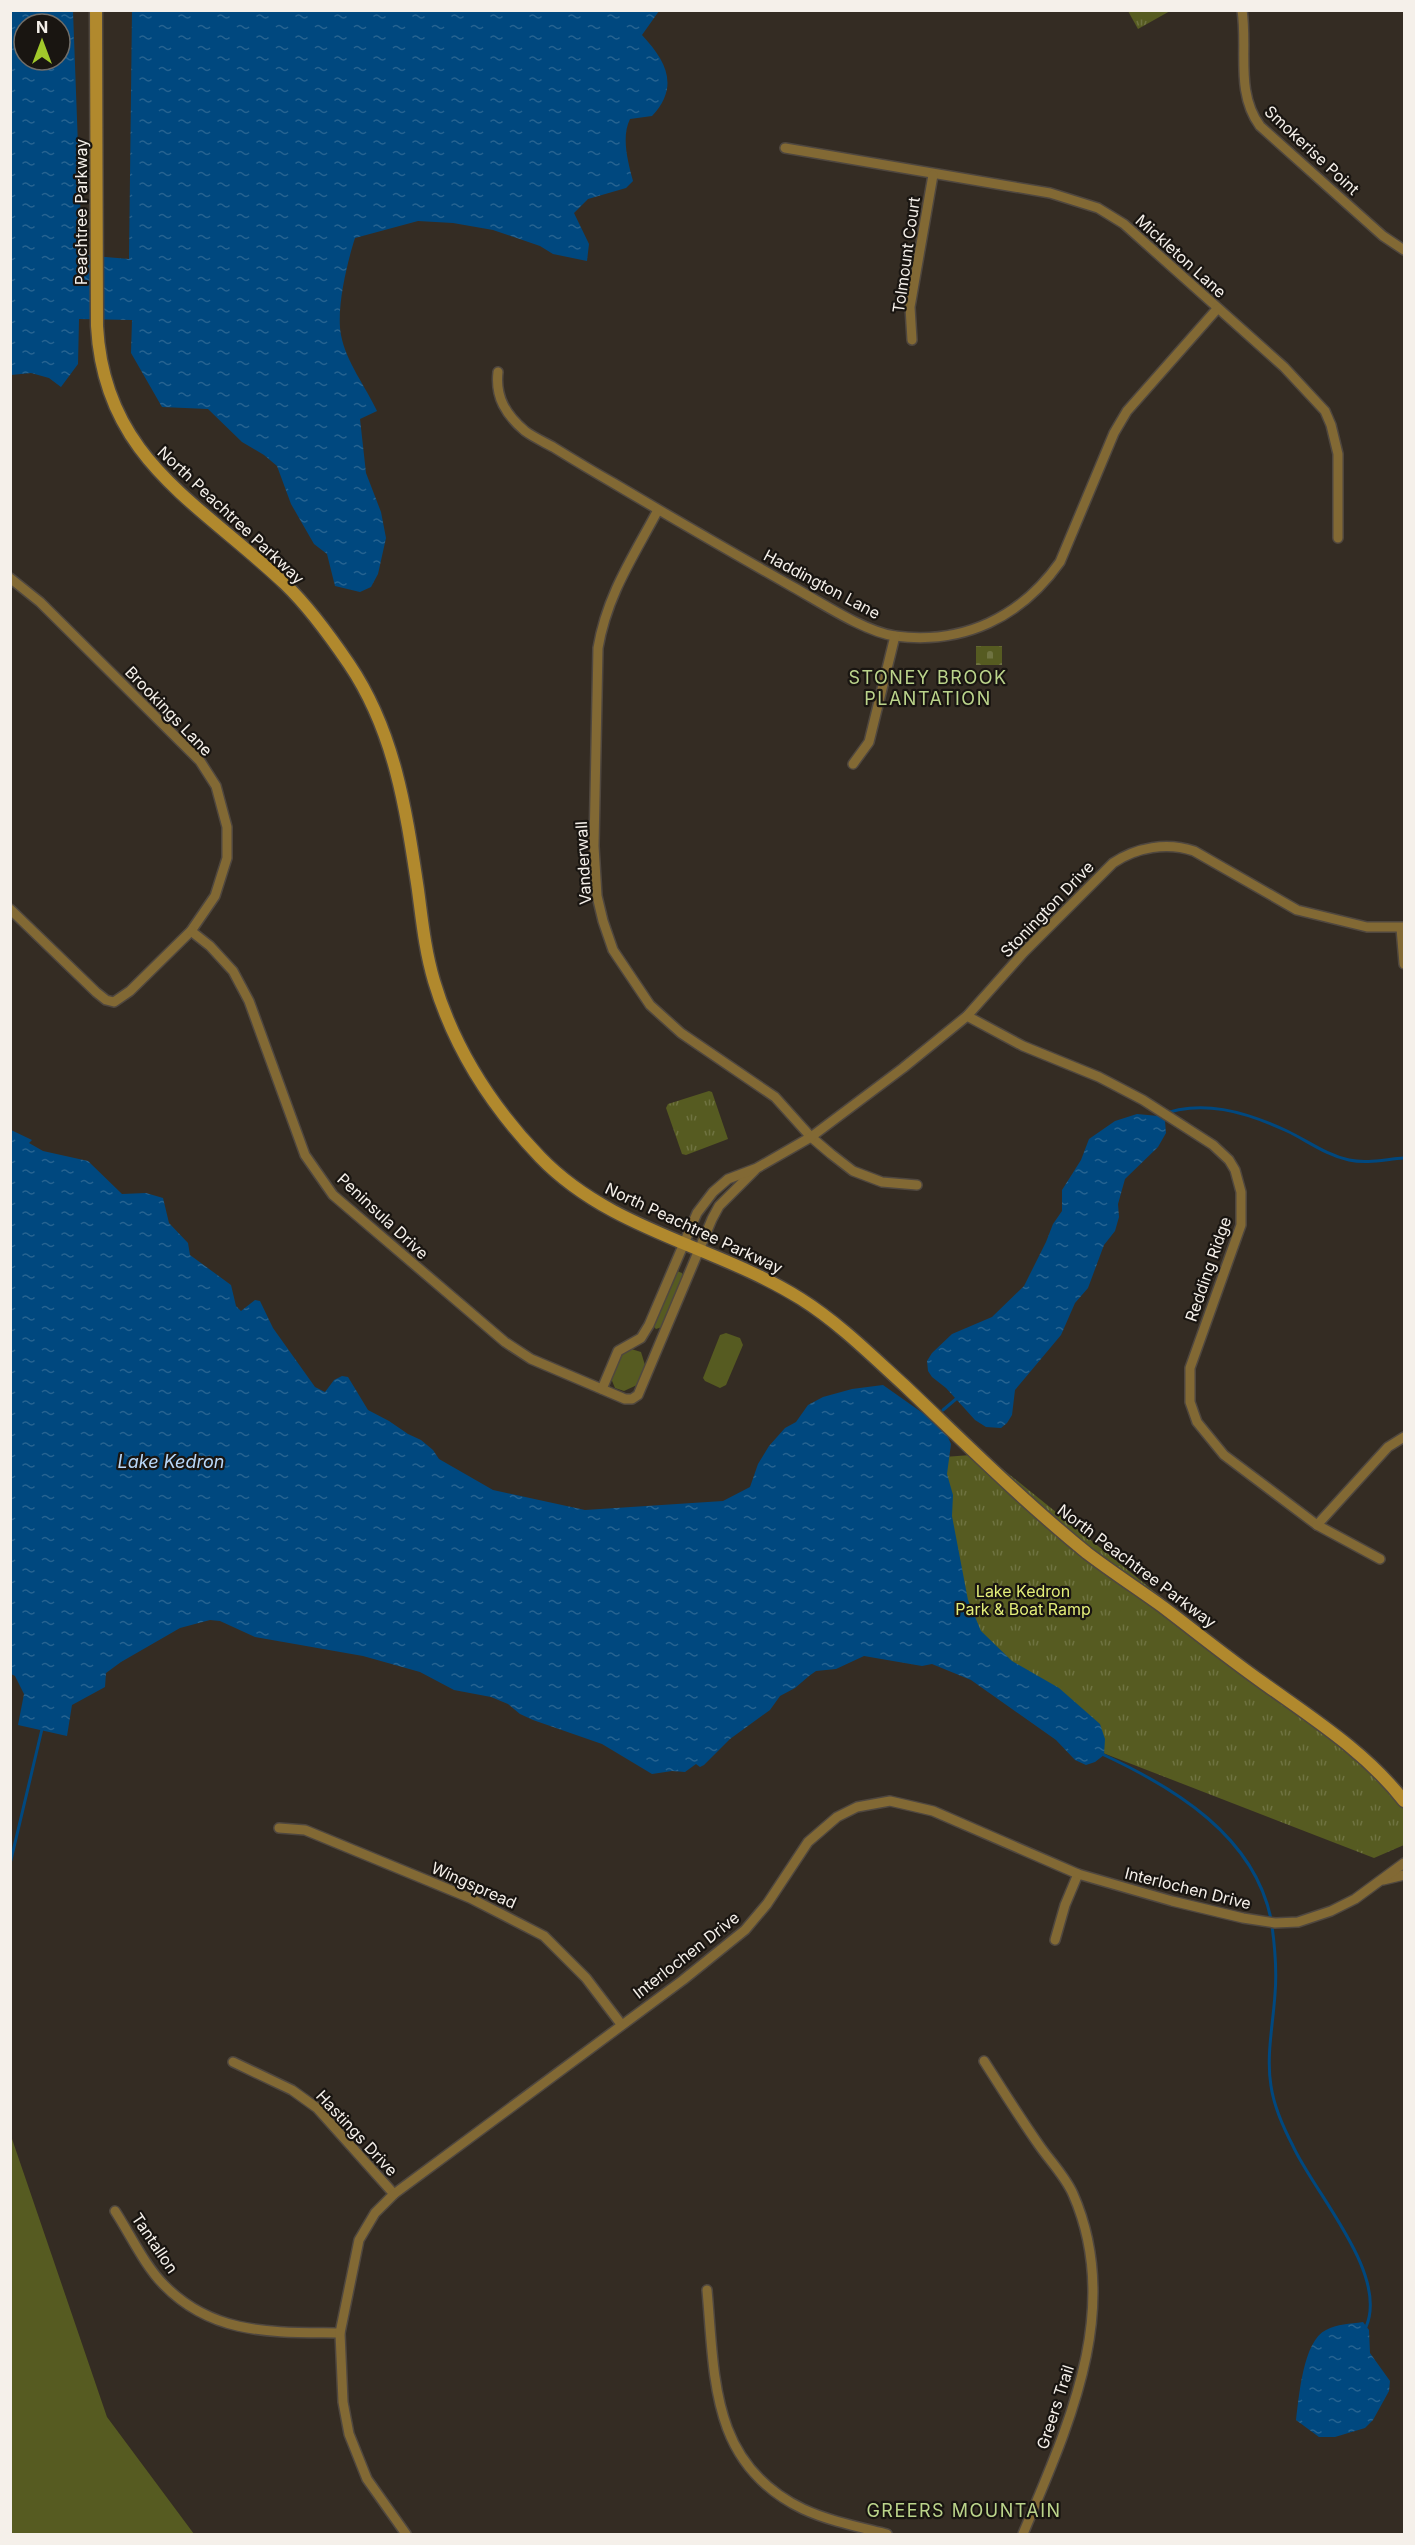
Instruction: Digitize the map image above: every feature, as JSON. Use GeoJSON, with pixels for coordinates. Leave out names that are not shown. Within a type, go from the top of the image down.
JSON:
{"type":"FeatureCollection","features":[{"type":"Feature","properties":{"kind":"street","name":"Peachtree Parkway"},"geometry":{"type":"LineString","coordinates":[[96,10],[98,355],[106,387],[117,410]]}},
{"type":"Feature","properties":{"kind":"street","name":"Smokerise Point"},"geometry":{"type":"LineString","coordinates":[[1242,10],[1245,29],[1244,82],[1251,114],[1260,126],[1368,223],[1404,250]]}},
{"type":"Feature","properties":{"kind":"street","name":"Mickleton Lane"},"geometry":{"type":"LineString","coordinates":[[785,148],[933,175],[1050,193],[1098,208],[1124,224],[1284,367],[1324,411],[1331,424],[1338,454],[1338,538]]}},
{"type":"Feature","properties":{"kind":"street","name":"Tolmount Court"},"geometry":{"type":"LineString","coordinates":[[912,340],[910,307],[933,175]]}},
{"type":"Feature","properties":{"kind":"street","name":"Haddington Lane"},"geometry":{"type":"LineString","coordinates":[[498,372],[499,397],[505,410],[526,432],[823,604],[876,631],[894,636],[931,637],[972,631],[992,623],[1021,606],[1038,589],[1060,562],[1114,433],[1127,411],[1217,309]]}},
{"type":"Feature","properties":{"kind":"street","name":"North Peachtree Parkway"},"geometry":{"type":"LineString","coordinates":[[117,410],[142,455],[170,484],[288,587],[326,632],[370,698],[381,721],[398,773],[423,931],[434,981],[456,1039],[477,1080],[540,1157],[562,1176],[616,1214],[770,1280],[829,1318],[876,1359],[973,1452],[1089,1554],[1335,1736],[1374,1768],[1404,1801]]}},
{"type":"Feature","properties":{"kind":"street","name":"Vanderwall"},"geometry":{"type":"LineString","coordinates":[[658,510],[616,586],[603,620],[598,648],[594,846],[597,896],[613,950],[650,1005],[681,1033],[775,1097],[811,1137],[853,1171],[882,1182],[917,1185]]}},
{"type":"Feature","properties":{"kind":"street","name":"Brookings Lane"},"geometry":{"type":"LineString","coordinates":[[10,578],[40,602],[200,761],[216,786],[227,826],[227,858],[215,896],[191,931],[130,991],[114,1002],[96,992],[10,909]]}},
{"type":"Feature","properties":{"kind":"street"},"geometry":{"type":"LineString","coordinates":[[853,764],[869,742],[894,636]]}},
{"type":"Feature","properties":{"kind":"street","name":"Stonington Drive"},"geometry":{"type":"LineString","coordinates":[[683,1243],[697,1213],[713,1192],[729,1179],[757,1168],[811,1137],[968,1016],[1024,952],[1113,863],[1129,853],[1150,848],[1181,847],[1194,851],[1297,910],[1366,927],[1403,928]]}},
{"type":"Feature","properties":{"kind":"street"},"geometry":{"type":"LineString","coordinates":[[1403,928],[1404,964]]}},
{"type":"Feature","properties":{"kind":"street","name":"Peninsula Drive"},"geometry":{"type":"LineString","coordinates":[[191,931],[210,946],[233,971],[249,1001],[305,1155],[333,1195],[505,1342],[531,1359],[625,1399],[632,1399],[638,1395],[701,1250]]}},
{"type":"Feature","properties":{"kind":"street","name":"Redding Ridge"},"geometry":{"type":"LineString","coordinates":[[968,1016],[1023,1046],[1099,1077],[1162,1112],[1222,1153],[1235,1170],[1241,1192],[1241,1225],[1190,1368],[1189,1391],[1194,1412],[1208,1437],[1224,1455],[1317,1525],[1380,1559]]}},
{"type":"Feature","properties":{"kind":"street","name":"Stonington Drive"},"geometry":{"type":"LineString","coordinates":[[701,1250],[720,1206],[757,1168]]}},
{"type":"Feature","properties":{"kind":"street"},"geometry":{"type":"LineString","coordinates":[[602,1389],[618,1351],[641,1338],[683,1243]]}},
{"type":"Feature","properties":{"kind":"street"},"geometry":{"type":"LineString","coordinates":[[643,1334],[660,1342]]}},
{"type":"Feature","properties":{"kind":"street"},"geometry":{"type":"LineString","coordinates":[[1317,1525],[1388,1448],[1404,1437]]}},
{"type":"Feature","properties":{"kind":"street","name":"Interlochen Drive"},"geometry":{"type":"LineString","coordinates":[[406,2535],[380,2501],[367,2479],[349,2434],[344,2402],[340,2333],[359,2240],[375,2214],[394,2194],[683,1980],[745,1930],[767,1904],[782,1878],[808,1842],[837,1817],[857,1807],[890,1801],[933,1811],[1078,1874],[1172,1901],[1275,1923],[1298,1922],[1330,1911],[1355,1899],[1404,1863]]}},
{"type":"Feature","properties":{"kind":"street","name":"Wingspread"},"geometry":{"type":"LineString","coordinates":[[279,1828],[305,1830],[470,1898],[544,1936],[586,1978],[621,2024]]}},
{"type":"Feature","properties":{"kind":"street"},"geometry":{"type":"LineString","coordinates":[[1055,1940],[1078,1874]]}},
{"type":"Feature","properties":{"kind":"street","name":"Interlochen Drive"},"geometry":{"type":"LineString","coordinates":[[1381,1881],[1404,1875]]}},
{"type":"Feature","properties":{"kind":"street","name":"Greers Trail"},"geometry":{"type":"LineString","coordinates":[[984,2061],[1019,2116],[1068,2184],[1083,2222],[1090,2251],[1093,2279],[1091,2325],[1085,2369],[1067,2428],[1023,2535]]}},
{"type":"Feature","properties":{"kind":"street","name":"Hastings Drive"},"geometry":{"type":"LineString","coordinates":[[233,2062],[292,2090],[305,2099],[332,2124],[394,2194]]}},
{"type":"Feature","properties":{"kind":"street","name":"Tantallon"},"geometry":{"type":"LineString","coordinates":[[116,2211],[163,2284],[191,2306],[217,2321],[248,2330],[274,2333],[340,2333]]}},
{"type":"Feature","properties":{"kind":"street"},"geometry":{"type":"LineString","coordinates":[[708,2290],[719,2404],[729,2434],[744,2460],[776,2492],[802,2508],[887,2535]]}},
{"type":"Feature","properties":{"kind":"green space"},"geometry":{"type":"Polygon","coordinates":[[[1128,11],[1170,11],[1138,29],[1128,11]]]}},
{"type":"Feature","properties":{"kind":"green space"},"geometry":{"type":"Polygon","coordinates":[[[976,646],[1002,646],[1002,665],[976,665],[976,646]]]}},
{"type":"Feature","properties":{"kind":"green space"},"geometry":{"type":"Polygon","coordinates":[[[712,1092],[728,1139],[686,1155],[682,1154],[666,1108],[668,1104],[712,1092]]]}},
{"type":"Feature","properties":{"kind":"green space"},"geometry":{"type":"Polygon","coordinates":[[[677,1271],[682,1273],[683,1277],[662,1327],[656,1329],[653,1326],[677,1271]]]}},
{"type":"Feature","properties":{"kind":"green space"},"geometry":{"type":"Polygon","coordinates":[[[726,1333],[740,1338],[743,1345],[726,1385],[720,1388],[703,1378],[720,1335],[726,1333]]]}},
{"type":"Feature","properties":{"kind":"green space"},"geometry":{"type":"Polygon","coordinates":[[[628,1348],[641,1352],[645,1365],[637,1385],[624,1391],[615,1388],[610,1376],[618,1356],[628,1348]]]}},
{"type":"Feature","properties":{"kind":"green space","name":"Lake Kedron Park & Boat Ramp"},"geometry":{"type":"Polygon","coordinates":[[[984,1454],[1404,1793],[1404,1845],[1374,1858],[1085,1746],[956,1666],[931,1458],[984,1454]]]}},
{"type":"Feature","properties":{"kind":"green space"},"geometry":{"type":"Polygon","coordinates":[[[10,2133],[107,2417],[194,2534],[11,2534],[10,2133]]]}},
{"type":"Feature","properties":{"kind":"water"},"geometry":{"type":"Polygon","coordinates":[[[11,11],[73,11],[82,255],[129,259],[132,11],[659,11],[642,35],[658,54],[663,64],[667,84],[666,94],[652,116],[630,119],[627,126],[626,150],[633,181],[626,188],[588,199],[574,213],[589,244],[587,261],[553,254],[540,246],[493,230],[453,223],[418,221],[355,238],[343,286],[340,324],[347,355],[377,411],[360,419],[366,473],[381,512],[386,538],[378,574],[371,587],[360,592],[335,586],[327,554],[314,544],[291,504],[277,466],[242,442],[208,409],[162,407],[131,353],[132,320],[79,319],[78,364],[61,387],[49,378],[31,373],[11,375],[11,11]]]}},
{"type":"Feature","properties":{"kind":"water"},"geometry":{"type":"Polygon","coordinates":[[[1137,1114],[1158,1116],[1165,1121],[1166,1133],[1158,1147],[1125,1179],[1118,1204],[1119,1217],[1115,1231],[1104,1245],[1088,1288],[1075,1303],[1061,1335],[1015,1390],[1012,1415],[1007,1423],[1001,1428],[986,1427],[975,1420],[946,1388],[932,1377],[928,1371],[927,1361],[952,1334],[992,1317],[1024,1286],[1053,1224],[1062,1211],[1062,1190],[1081,1160],[1089,1139],[1115,1121],[1137,1114]]]}},
{"type":"Feature","properties":{"kind":"water","name":"Lake Kedron"},"geometry":{"type":"Polygon","coordinates":[[[11,1130],[32,1140],[29,1143],[43,1151],[88,1161],[122,1194],[146,1193],[163,1198],[169,1223],[188,1243],[190,1255],[231,1285],[236,1306],[241,1311],[255,1300],[260,1301],[273,1328],[315,1387],[325,1392],[334,1380],[342,1376],[348,1377],[368,1410],[421,1440],[433,1450],[439,1459],[493,1490],[585,1510],[723,1501],[750,1487],[758,1464],[769,1446],[785,1428],[796,1422],[808,1405],[823,1397],[852,1389],[883,1385],[944,1428],[951,1444],[947,1474],[953,1495],[952,1516],[968,1600],[981,1631],[1012,1661],[1059,1688],[1100,1724],[1105,1739],[1104,1755],[1086,1765],[1075,1760],[1056,1740],[971,1680],[932,1664],[922,1666],[864,1656],[836,1669],[816,1671],[795,1688],[780,1696],[770,1710],[730,1739],[704,1765],[700,1767],[696,1764],[685,1772],[652,1774],[602,1744],[533,1720],[520,1714],[508,1704],[491,1697],[454,1690],[420,1672],[363,1656],[255,1637],[220,1621],[210,1620],[180,1628],[106,1673],[105,1687],[72,1705],[67,1736],[18,1725],[24,1694],[15,1676],[11,1674],[11,1130]]]}},
{"type":"Feature","properties":{"kind":"water"},"geometry":{"type":"Polygon","coordinates":[[[1363,2322],[1369,2330],[1370,2353],[1390,2381],[1389,2391],[1373,2420],[1365,2428],[1335,2437],[1319,2437],[1296,2420],[1307,2357],[1318,2336],[1326,2330],[1339,2325],[1363,2322]]]}},
{"type":"Feature","properties":{"kind":"waterway"},"geometry":{"type":"LineString","coordinates":[[1158,1116],[1191,1108],[1223,1110],[1240,1113],[1271,1124],[1341,1158],[1356,1161],[1404,1158]]}},
{"type":"Feature","properties":{"kind":"waterway"},"geometry":{"type":"LineString","coordinates":[[943,1410],[956,1399]]}},
{"type":"Feature","properties":{"kind":"waterway"},"geometry":{"type":"LineString","coordinates":[[10,1864],[42,1729]]}},
{"type":"Feature","properties":{"kind":"waterway"},"geometry":{"type":"LineString","coordinates":[[1104,1755],[1158,1783],[1208,1818],[1248,1863],[1262,1889],[1271,1919]]}},
{"type":"Feature","properties":{"kind":"waterway"},"geometry":{"type":"LineString","coordinates":[[1272,1926],[1276,1977],[1270,2052],[1272,2094],[1279,2117],[1303,2165],[1359,2259],[1367,2283],[1370,2306],[1366,2327]]}},
{"type":"Feature","properties":{"kind":"district","name":"STONEY BROOK PLANTATION"},"geometry":{"type":"Point","coordinates":[928,688]}},
{"type":"Feature","properties":{"kind":"district","name":"GREERS MOUNTAIN"},"geometry":{"type":"Point","coordinates":[964,2511]}}]}
